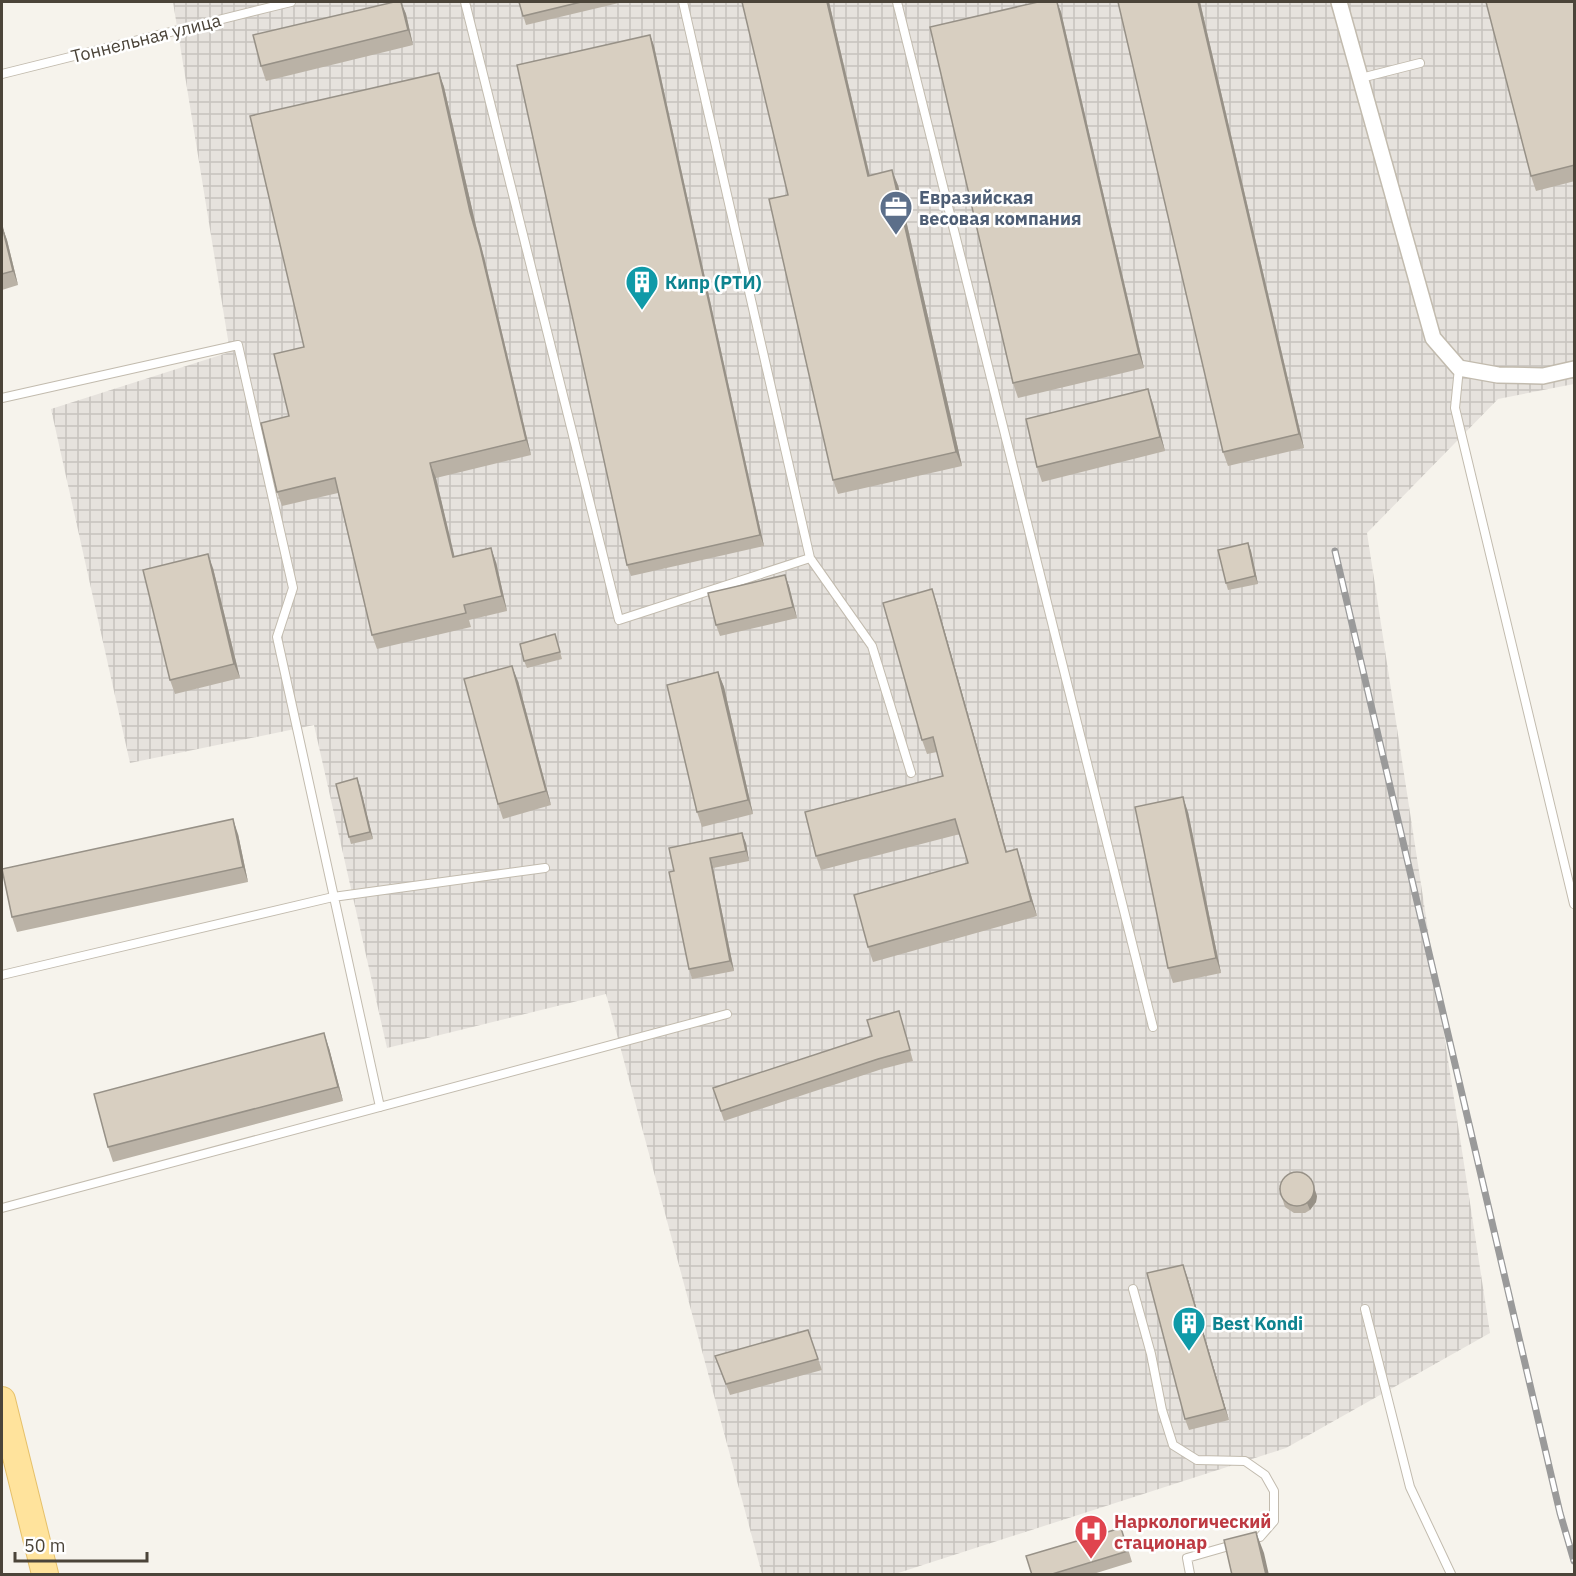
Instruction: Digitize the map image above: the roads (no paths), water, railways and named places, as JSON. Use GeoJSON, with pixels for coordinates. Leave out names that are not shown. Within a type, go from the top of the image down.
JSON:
{"type":"FeatureCollection","features":[{"type":"Feature","properties":{"kind":"main road"},"geometry":{"type":"LineString","coordinates":[[2,1400],[45,1575]]}},
{"type":"Feature","properties":{"kind":"street"},"geometry":{"type":"LineString","coordinates":[[1339,2],[1433,338],[1458,368],[1497,375],[1543,376],[1575,369]]}},
{"type":"Feature","properties":{"kind":"lane","name":"Тоннельная улица"},"geometry":{"type":"LineString","coordinates":[[2,74],[291,2]]}},
{"type":"Feature","properties":{"kind":"lane"},"geometry":{"type":"LineString","coordinates":[[465,2],[619,620],[810,558]]}},
{"type":"Feature","properties":{"kind":"lane"},"geometry":{"type":"LineString","coordinates":[[682,2],[810,558],[872,646],[911,773]]}},
{"type":"Feature","properties":{"kind":"lane"},"geometry":{"type":"LineString","coordinates":[[897,2],[1153,1027]]}},
{"type":"Feature","properties":{"kind":"lane"},"geometry":{"type":"LineString","coordinates":[[1360,78],[1420,63]]}},
{"type":"Feature","properties":{"kind":"lane"},"geometry":{"type":"LineString","coordinates":[[2,398],[238,345],[293,588],[277,637],[380,1107]]}},
{"type":"Feature","properties":{"kind":"lane"},"geometry":{"type":"LineString","coordinates":[[1458,368],[1455,408],[1575,904]]}},
{"type":"Feature","properties":{"kind":"lane"},"geometry":{"type":"LineString","coordinates":[[2,975],[333,897],[545,868]]}},
{"type":"Feature","properties":{"kind":"lane"},"geometry":{"type":"LineString","coordinates":[[2,1208],[727,1014]]}},
{"type":"Feature","properties":{"kind":"lane"},"geometry":{"type":"LineString","coordinates":[[1133,1289],[1151,1354],[1162,1410],[1173,1444],[1197,1460],[1245,1461],[1265,1475],[1274,1491],[1274,1521],[1260,1537],[1187,1558],[1190,1575]]}},
{"type":"Feature","properties":{"kind":"lane"},"geometry":{"type":"LineString","coordinates":[[1365,1309],[1410,1487],[1451,1575]]}},
{"type":"Feature","properties":{"kind":"railway"},"geometry":{"type":"LineString","coordinates":[[1335,551],[1560,1513],[1574,1561]]}},
{"type":"Feature","properties":{"kind":"place","name":"Евразийская весовая компания"},"geometry":{"type":"Point","coordinates":[896,236]}},
{"type":"Feature","properties":{"kind":"place","name":"Кипр (РТИ)"},"geometry":{"type":"Point","coordinates":[642,311]}},
{"type":"Feature","properties":{"kind":"place","name":"Best Kondi"},"geometry":{"type":"Point","coordinates":[1189,1352]}},
{"type":"Feature","properties":{"kind":"place","name":"Наркологический стационар"},"geometry":{"type":"Point","coordinates":[1091,1560]}}]}
